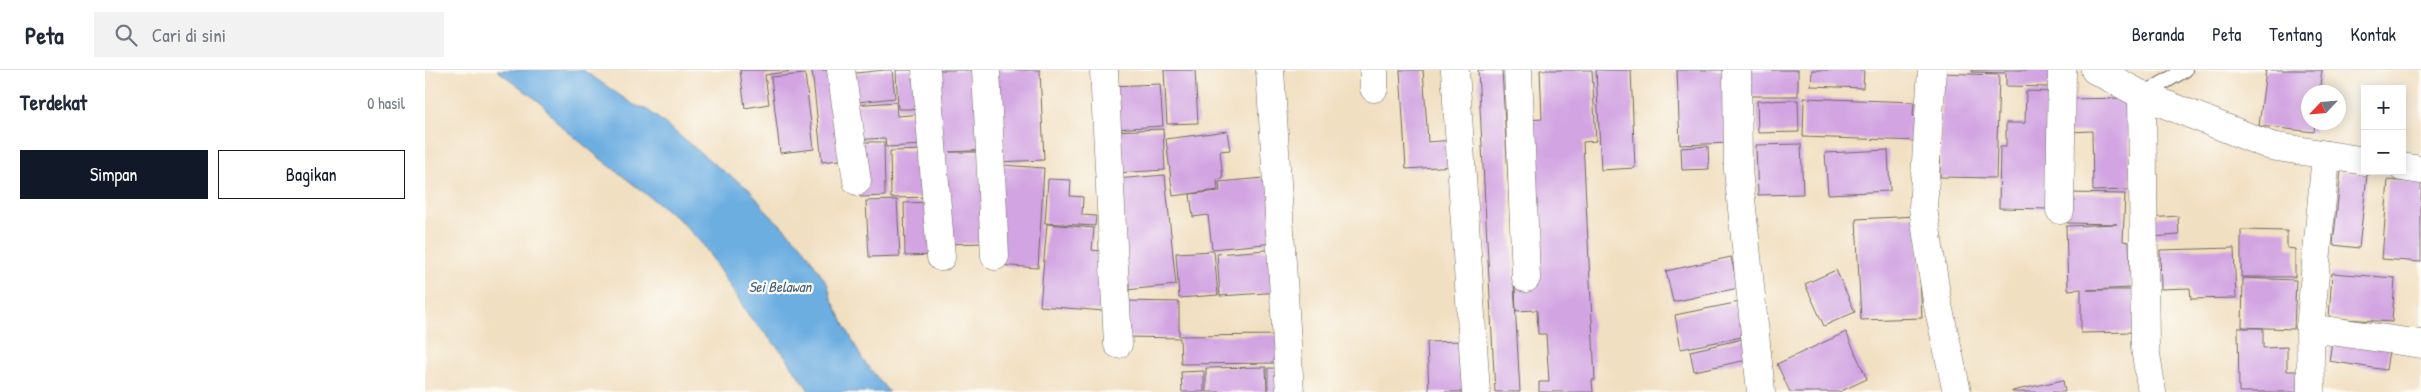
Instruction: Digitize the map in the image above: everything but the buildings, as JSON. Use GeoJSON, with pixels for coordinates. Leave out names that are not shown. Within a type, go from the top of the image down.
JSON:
{"type":"FeatureCollection","features":[{"type":"Feature","properties":{"kind":"street"},"geometry":{"type":"LineString","coordinates":[[841,70],[857,181]]}},
{"type":"Feature","properties":{"kind":"street"},"geometry":{"type":"LineString","coordinates":[[926,70],[941,258]]}},
{"type":"Feature","properties":{"kind":"street"},"geometry":{"type":"LineString","coordinates":[[986,70],[995,256]]}},
{"type":"Feature","properties":{"kind":"street"},"geometry":{"type":"LineString","coordinates":[[1104,70],[1117,344]]}},
{"type":"Feature","properties":{"kind":"street"},"geometry":{"type":"LineString","coordinates":[[1270,70],[1289,392]]}},
{"type":"Feature","properties":{"kind":"street"},"geometry":{"type":"LineString","coordinates":[[1455,70],[1476,392]]}},
{"type":"Feature","properties":{"kind":"street"},"geometry":{"type":"LineString","coordinates":[[1518,70],[1526,278]]}},
{"type":"Feature","properties":{"kind":"street"},"geometry":{"type":"LineString","coordinates":[[1737,70],[1738,170],[1761,392]]}},
{"type":"Feature","properties":{"kind":"street"},"geometry":{"type":"LineString","coordinates":[[1932,70],[1923,208],[1937,301],[1957,392]]}},
{"type":"Feature","properties":{"kind":"street"},"geometry":{"type":"LineString","coordinates":[[2059,210],[2062,70]]}},
{"type":"Feature","properties":{"kind":"street"},"geometry":{"type":"LineString","coordinates":[[2095,70],[2142,95],[2271,146],[2361,160]]}},
{"type":"Feature","properties":{"kind":"street"},"geometry":{"type":"LineString","coordinates":[[2142,95],[2145,348],[2152,392]]}},
{"type":"Feature","properties":{"kind":"street"},"geometry":{"type":"LineString","coordinates":[[2311,392],[2310,328],[2326,155]]}},
{"type":"Feature","properties":{"kind":"street"},"geometry":{"type":"LineString","coordinates":[[2406,168],[2421,170]]}},
{"type":"Feature","properties":{"kind":"street"},"geometry":{"type":"LineString","coordinates":[[2310,328],[2421,344]]}},
{"type":"Feature","properties":{"kind":"lane"},"geometry":{"type":"LineString","coordinates":[[2142,95],[2185,70]]}},
{"type":"Feature","properties":{"kind":"water","name":"Sei Belawan"},"geometry":{"type":"Polygon","coordinates":[[[497,70],[583,70],[634,105],[648,110],[723,171],[749,189],[768,213],[801,244],[828,285],[831,298],[862,359],[889,392],[810,392],[783,353],[749,316],[704,246],[681,221],[602,160],[561,126],[541,103],[497,70]]]}}]}
